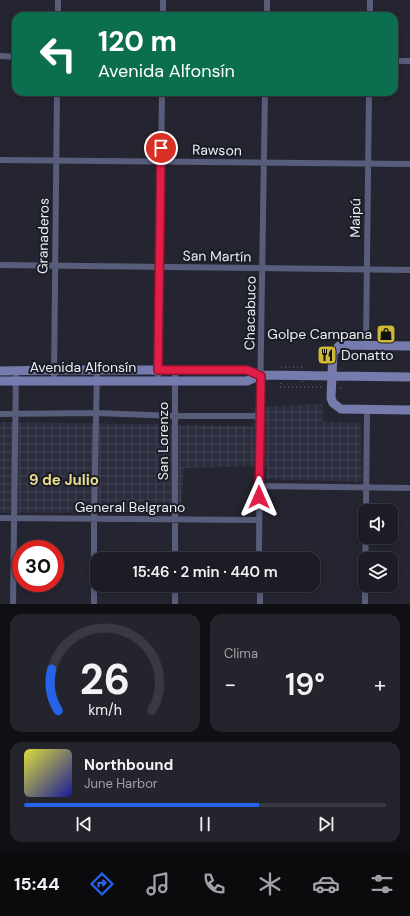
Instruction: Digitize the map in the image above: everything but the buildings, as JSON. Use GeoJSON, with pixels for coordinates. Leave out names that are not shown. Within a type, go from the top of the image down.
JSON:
{"type":"FeatureCollection","features":[{"type":"Feature","properties":{"kind":"main road"},"geometry":{"type":"LineString","coordinates":[[410,346],[344,345],[335,349],[333,353],[332,377],[332,398],[341,409],[410,410]]}},
{"type":"Feature","properties":{"kind":"main road","name":"Avenida Alfonsín"},"geometry":{"type":"LineString","coordinates":[[0,371],[247,370],[261,376],[410,377]]}},
{"type":"Feature","properties":{"kind":"main road","name":"Avenida Alfonsín"},"geometry":{"type":"LineString","coordinates":[[0,381],[54,380],[247,382],[261,376]]}},
{"type":"Feature","properties":{"kind":"street"},"geometry":{"type":"LineString","coordinates":[[58,0],[58,12]]}},
{"type":"Feature","properties":{"kind":"street"},"geometry":{"type":"LineString","coordinates":[[163,0],[163,12]]}},
{"type":"Feature","properties":{"kind":"street"},"geometry":{"type":"LineString","coordinates":[[266,12],[267,0]]}},
{"type":"Feature","properties":{"kind":"street"},"geometry":{"type":"LineString","coordinates":[[370,0],[370,12]]}},
{"type":"Feature","properties":{"kind":"street"},"geometry":{"type":"LineString","coordinates":[[0,56],[12,56]]}},
{"type":"Feature","properties":{"kind":"street"},"geometry":{"type":"LineString","coordinates":[[398,61],[410,61]]}},
{"type":"Feature","properties":{"kind":"street","name":"Granaderos"},"geometry":{"type":"LineString","coordinates":[[54,380],[57,96]]}},
{"type":"Feature","properties":{"kind":"street","name":"San Lorenzo"},"geometry":{"type":"LineString","coordinates":[[158,381],[162,96]]}},
{"type":"Feature","properties":{"kind":"street","name":"Chacabuco"},"geometry":{"type":"LineString","coordinates":[[259,552],[266,96]]}},
{"type":"Feature","properties":{"kind":"street","name":"Maipú"},"geometry":{"type":"LineString","coordinates":[[366,345],[369,96]]}},
{"type":"Feature","properties":{"kind":"street","name":"Rawson"},"geometry":{"type":"LineString","coordinates":[[0,160],[410,164]]}},
{"type":"Feature","properties":{"kind":"street","name":"San Martín"},"geometry":{"type":"LineString","coordinates":[[0,265],[410,270]]}},
{"type":"Feature","properties":{"kind":"street"},"geometry":{"type":"LineString","coordinates":[[94,604],[97,370]]}},
{"type":"Feature","properties":{"kind":"street","name":"San Lorenzo"},"geometry":{"type":"LineString","coordinates":[[175,370],[175,552]]}},
{"type":"Feature","properties":{"kind":"street"},"geometry":{"type":"LineString","coordinates":[[12,604],[16,371]]}},
{"type":"Feature","properties":{"kind":"street"},"geometry":{"type":"LineString","coordinates":[[366,504],[367,410]]}},
{"type":"Feature","properties":{"kind":"street"},"geometry":{"type":"LineString","coordinates":[[0,414],[96,413],[175,416],[260,416]]}},
{"type":"Feature","properties":{"kind":"street"},"geometry":{"type":"LineString","coordinates":[[259,486],[410,488]]}},
{"type":"Feature","properties":{"kind":"street","name":"General Belgrano"},"geometry":{"type":"LineString","coordinates":[[0,518],[259,520]]}},
{"type":"Feature","properties":{"kind":"street"},"geometry":{"type":"LineString","coordinates":[[174,604],[175,592]]}},
{"type":"Feature","properties":{"kind":"street"},"geometry":{"type":"LineString","coordinates":[[260,592],[260,604]]}},
{"type":"Feature","properties":{"kind":"street"},"geometry":{"type":"LineString","coordinates":[[365,592],[365,604]]}},
{"type":"Feature","properties":{"kind":"path"},"geometry":{"type":"LineString","coordinates":[[302,370],[302,383]]}},
{"type":"Feature","properties":{"kind":"path"},"geometry":{"type":"LineString","coordinates":[[280,383],[280,387],[344,388]]}},
{"type":"Feature","properties":{"kind":"shaded area"},"geometry":{"type":"Polygon","coordinates":[[[323,404],[323,422],[361,423],[362,482],[266,479],[267,466],[184,468],[181,512],[0,513],[0,422],[253,426],[255,407],[323,404]]]}},
{"type":"Feature","properties":{"kind":"place","name":"Golpe Campana"},"geometry":{"type":"Point","coordinates":[386,334]}},
{"type":"Feature","properties":{"kind":"place","name":"Donatto"},"geometry":{"type":"Point","coordinates":[327,355]}},
{"type":"Feature","properties":{"kind":"district","name":"9 de Julio"},"geometry":{"type":"Point","coordinates":[64,480]}},
{"type":"Feature","properties":{"kind":"route"},"geometry":{"type":"LineString","coordinates":[[161,148],[158,370],[247,370],[261,376],[259,497]]}}]}
